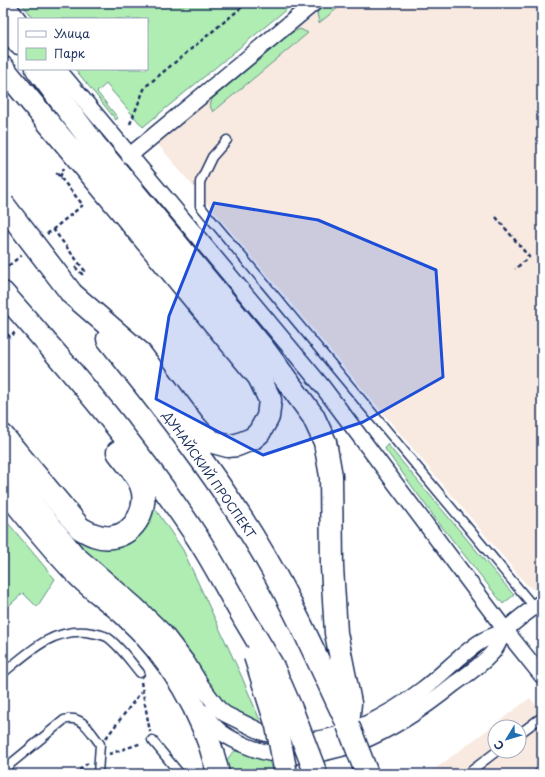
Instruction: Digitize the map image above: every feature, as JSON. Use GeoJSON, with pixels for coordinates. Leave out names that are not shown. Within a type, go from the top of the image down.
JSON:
{"type":"FeatureCollection","features":[{"type":"Feature","properties":{"kind":"main road"},"geometry":{"type":"LineString","coordinates":[[3,20],[18,42]]}},
{"type":"Feature","properties":{"kind":"main road"},"geometry":{"type":"LineString","coordinates":[[3,68],[259,377],[268,394],[270,408],[268,417],[259,433],[244,442],[228,446],[220,445],[208,439],[194,424],[139,352],[76,285]]}},
{"type":"Feature","properties":{"kind":"main road"},"geometry":{"type":"LineString","coordinates":[[38,70],[94,144],[276,364],[313,416],[322,436],[331,476],[332,567],[335,625],[350,703],[348,725]]}},
{"type":"Feature","properties":{"kind":"main road","name":"ДУНАЙСКИЙ ПРОСПЕКТ"},"geometry":{"type":"LineString","coordinates":[[3,204],[76,285],[159,403],[233,504],[294,608],[348,725],[367,774]]}},
{"type":"Feature","properties":{"kind":"main road"},"geometry":{"type":"LineString","coordinates":[[3,293],[100,406],[150,470],[197,537],[272,666],[292,711],[316,774]]}},
{"type":"Feature","properties":{"kind":"main road"},"geometry":{"type":"LineString","coordinates":[[3,436],[72,519],[89,533],[103,537],[118,536],[131,528],[140,516],[143,506],[141,485],[77,394],[40,335]]}},
{"type":"Feature","properties":{"kind":"main road"},"geometry":{"type":"LineString","coordinates":[[3,487],[64,561],[81,579],[139,628],[152,642],[177,675],[200,723],[217,769]]}},
{"type":"Feature","properties":{"kind":"main road"},"geometry":{"type":"LineString","coordinates":[[244,618],[277,726],[286,774]]}},
{"type":"Feature","properties":{"kind":"street"},"geometry":{"type":"LineString","coordinates":[[6,3],[18,19]]}},
{"type":"Feature","properties":{"kind":"street"},"geometry":{"type":"LineString","coordinates":[[129,156],[314,3]]}},
{"type":"Feature","properties":{"kind":"street"},"geometry":{"type":"LineString","coordinates":[[59,70],[322,386],[506,631],[542,676]]}},
{"type":"Feature","properties":{"kind":"street"},"geometry":{"type":"LineString","coordinates":[[3,463],[77,554],[136,605],[164,632],[188,662],[201,685],[218,708],[225,714],[264,733],[298,741]]}},
{"type":"Feature","properties":{"kind":"street"},"geometry":{"type":"LineString","coordinates":[[177,675],[214,727],[234,742],[260,752],[281,756],[304,756],[361,742],[390,730],[433,701],[492,653],[506,631],[538,604]]}},
{"type":"Feature","properties":{"kind":"street"},"geometry":{"type":"LineString","coordinates":[[217,769],[221,753],[240,738],[298,741],[328,736],[354,729],[376,720],[400,706],[424,689],[481,641],[506,631]]}},
{"type":"Feature","properties":{"kind":"lane"},"geometry":{"type":"LineString","coordinates":[[227,140],[212,156],[200,182],[200,206],[538,604]]}},
{"type":"Feature","properties":{"kind":"lane"},"geometry":{"type":"LineString","coordinates":[[3,673],[38,645],[51,637],[65,632],[78,631],[105,636],[116,644],[140,673]]}},
{"type":"Feature","properties":{"kind":"lane"},"geometry":{"type":"LineString","coordinates":[[3,770],[64,720],[72,718],[80,720],[100,744],[98,774]]}},
{"type":"Feature","properties":{"kind":"lane"},"geometry":{"type":"LineString","coordinates":[[527,728],[539,719]]}},
{"type":"Feature","properties":{"kind":"lane"},"geometry":{"type":"LineString","coordinates":[[152,740],[180,774]]}},
{"type":"Feature","properties":{"kind":"lane"},"geometry":{"type":"LineString","coordinates":[[467,774],[487,759]]}},
{"type":"Feature","properties":{"kind":"lane"},"geometry":{"type":"LineString","coordinates":[[538,774],[542,771]]}},
{"type":"Feature","properties":{"kind":"path"},"geometry":{"type":"LineString","coordinates":[[130,124],[145,88],[247,3]]}},
{"type":"Feature","properties":{"kind":"path"},"geometry":{"type":"LineString","coordinates":[[55,171],[83,205],[53,229],[85,271],[82,274],[72,264],[76,285]]}},
{"type":"Feature","properties":{"kind":"path"},"geometry":{"type":"LineString","coordinates":[[496,217],[529,257],[515,269]]}},
{"type":"Feature","properties":{"kind":"path"},"geometry":{"type":"LineString","coordinates":[[3,329],[10,336],[14,334],[9,328]]}},
{"type":"Feature","properties":{"kind":"path"},"geometry":{"type":"LineString","coordinates":[[119,751],[152,740],[141,692],[140,673]]}},
{"type":"Feature","properties":{"kind":"path"},"geometry":{"type":"LineString","coordinates":[[100,744],[110,734],[141,692]]}},
{"type":"Feature","properties":{"kind":"path"},"geometry":{"type":"LineString","coordinates":[[74,774],[92,760]]}},
{"type":"Feature","properties":{"kind":"highlighted area"},"geometry":{"type":"Polygon","coordinates":[[[214,203],[318,220],[436,270],[443,377],[363,422],[263,455],[156,399],[169,316],[214,203]]]}},
{"type":"Feature","properties":{"kind":"shaded area"},"geometry":{"type":"Polygon","coordinates":[[[323,3],[542,3],[542,587],[534,590],[526,584],[156,142],[323,3]]]}},
{"type":"Feature","properties":{"kind":"shaded area"},"geometry":{"type":"Polygon","coordinates":[[[530,698],[542,713],[542,774],[422,774],[435,769],[487,730],[487,759],[527,759],[527,719],[502,719],[530,698]]]}},
{"type":"Feature","properties":{"kind":"green space"},"geometry":{"type":"Polygon","coordinates":[[[21,3],[294,3],[143,127],[106,84],[97,92],[118,118],[116,120],[76,70],[148,70],[148,18],[33,18],[21,3]]]}},
{"type":"Feature","properties":{"kind":"green space"},"geometry":{"type":"Polygon","coordinates":[[[326,3],[344,3],[319,23],[317,13],[326,3]]]}},
{"type":"Feature","properties":{"kind":"green space"},"geometry":{"type":"Polygon","coordinates":[[[300,29],[308,33],[213,112],[210,106],[212,99],[291,33],[300,29]]]}},
{"type":"Feature","properties":{"kind":"green space"},"geometry":{"type":"Polygon","coordinates":[[[387,444],[514,595],[503,604],[435,518],[385,449],[387,444]]]}},
{"type":"Feature","properties":{"kind":"green space"},"geometry":{"type":"Polygon","coordinates":[[[154,507],[183,550],[241,675],[262,725],[228,711],[68,534],[70,533],[88,545],[99,548],[120,547],[138,537],[146,528],[150,521],[154,507]]]}},
{"type":"Feature","properties":{"kind":"green space"},"geometry":{"type":"Polygon","coordinates":[[[3,517],[55,579],[37,607],[23,593],[3,611],[3,517]]]}},
{"type":"Feature","properties":{"kind":"green space"},"geometry":{"type":"Polygon","coordinates":[[[235,751],[269,758],[272,774],[225,774],[227,761],[230,755],[235,751]]]}}]}
